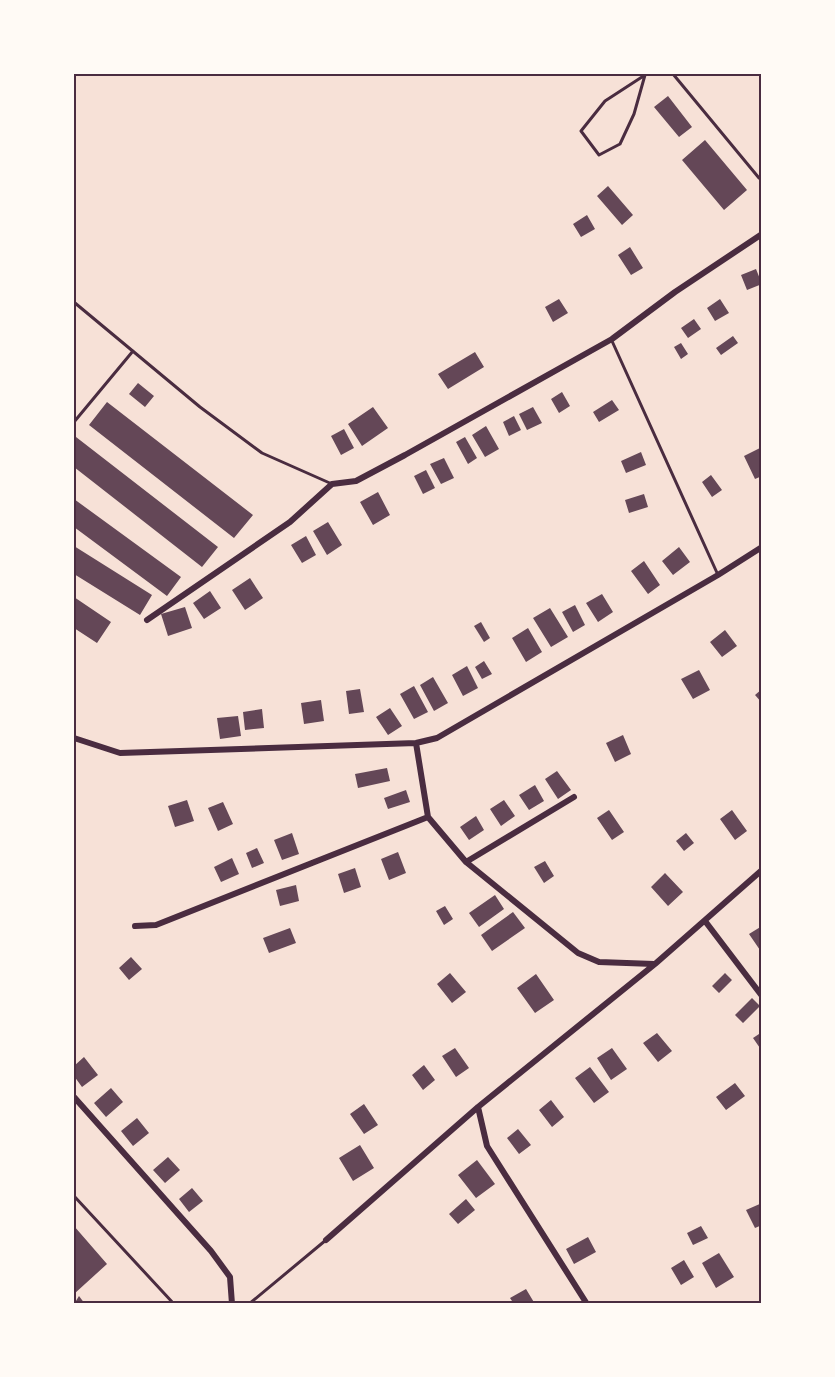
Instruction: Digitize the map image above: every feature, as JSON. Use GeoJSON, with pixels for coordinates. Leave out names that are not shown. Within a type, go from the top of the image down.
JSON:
{"type":"FeatureCollection","features":[{"type":"Feature","properties":{"kind":"street"},"geometry":{"type":"LineString","coordinates":[[147,620],[290,522],[332,484],[356,481],[612,339],[675,292],[762,234]]}},
{"type":"Feature","properties":{"kind":"street"},"geometry":{"type":"LineString","coordinates":[[74,738],[120,753],[417,743],[436,738],[718,576],[762,547]]}},
{"type":"Feature","properties":{"kind":"street"},"geometry":{"type":"LineString","coordinates":[[417,743],[428,817],[466,862],[578,953],[598,962],[655,963]]}},
{"type":"Feature","properties":{"kind":"street"},"geometry":{"type":"LineString","coordinates":[[466,862],[574,798]]}},
{"type":"Feature","properties":{"kind":"street"},"geometry":{"type":"LineString","coordinates":[[135,926],[156,925],[428,817]]}},
{"type":"Feature","properties":{"kind":"street"},"geometry":{"type":"LineString","coordinates":[[326,1240],[478,1107],[655,963],[762,870]]}},
{"type":"Feature","properties":{"kind":"street"},"geometry":{"type":"LineString","coordinates":[[705,921],[762,996]]}},
{"type":"Feature","properties":{"kind":"street"},"geometry":{"type":"LineString","coordinates":[[74,1096],[211,1251],[230,1277],[232,1304]]}},
{"type":"Feature","properties":{"kind":"street"},"geometry":{"type":"LineString","coordinates":[[478,1107],[487,1146],[587,1304]]}},
{"type":"Feature","properties":{"kind":"lane"},"geometry":{"type":"LineString","coordinates":[[646,74],[634,114],[620,144],[599,155],[581,131],[605,101],[646,74]]}},
{"type":"Feature","properties":{"kind":"lane"},"geometry":{"type":"LineString","coordinates":[[673,74],[759,178],[762,176]]}},
{"type":"Feature","properties":{"kind":"lane"},"geometry":{"type":"LineString","coordinates":[[74,303],[200,407],[262,453],[332,484]]}},
{"type":"Feature","properties":{"kind":"lane"},"geometry":{"type":"LineString","coordinates":[[612,339],[718,576]]}},
{"type":"Feature","properties":{"kind":"lane"},"geometry":{"type":"LineString","coordinates":[[74,422],[133,351]]}},
{"type":"Feature","properties":{"kind":"lane"},"geometry":{"type":"LineString","coordinates":[[74,1196],[174,1304]]}},
{"type":"Feature","properties":{"kind":"lane"},"geometry":{"type":"LineString","coordinates":[[249,1304],[326,1240]]}},
{"type":"Feature","properties":{"kind":"building"},"geometry":{"type":"Polygon","coordinates":[[[668,96],[692,127],[679,137],[654,107],[668,96]]]}},
{"type":"Feature","properties":{"kind":"building"},"geometry":{"type":"Polygon","coordinates":[[[705,140],[747,190],[724,210],[682,160],[705,140]]]}},
{"type":"Feature","properties":{"kind":"building"},"geometry":{"type":"Polygon","coordinates":[[[608,186],[633,215],[622,225],[597,196],[608,186]]]}},
{"type":"Feature","properties":{"kind":"building"},"geometry":{"type":"Polygon","coordinates":[[[587,215],[595,229],[581,237],[573,224],[587,215]]]}},
{"type":"Feature","properties":{"kind":"building"},"geometry":{"type":"Polygon","coordinates":[[[630,247],[643,268],[631,275],[618,255],[630,247]]]}},
{"type":"Feature","properties":{"kind":"building"},"geometry":{"type":"Polygon","coordinates":[[[756,269],[762,284],[747,290],[741,275],[756,269]]]}},
{"type":"Feature","properties":{"kind":"building"},"geometry":{"type":"Polygon","coordinates":[[[559,299],[568,313],[553,322],[545,307],[559,299]]]}},
{"type":"Feature","properties":{"kind":"building"},"geometry":{"type":"Polygon","coordinates":[[[720,299],[729,313],[715,321],[707,308],[720,299]]]}},
{"type":"Feature","properties":{"kind":"building"},"geometry":{"type":"Polygon","coordinates":[[[694,319],[701,329],[688,338],[681,328],[694,319]]]}},
{"type":"Feature","properties":{"kind":"building"},"geometry":{"type":"Polygon","coordinates":[[[733,336],[738,343],[721,355],[716,348],[733,336]]]}},
{"type":"Feature","properties":{"kind":"building"},"geometry":{"type":"Polygon","coordinates":[[[681,343],[688,354],[681,359],[674,347],[681,343]]]}},
{"type":"Feature","properties":{"kind":"building"},"geometry":{"type":"Polygon","coordinates":[[[475,352],[484,367],[448,389],[438,374],[475,352]]]}},
{"type":"Feature","properties":{"kind":"building"},"geometry":{"type":"Polygon","coordinates":[[[138,383],[154,396],[145,407],[129,394],[138,383]]]}},
{"type":"Feature","properties":{"kind":"building"},"geometry":{"type":"Polygon","coordinates":[[[562,392],[570,406],[559,413],[551,399],[562,392]]]}},
{"type":"Feature","properties":{"kind":"building"},"geometry":{"type":"Polygon","coordinates":[[[612,400],[619,410],[599,422],[593,412],[612,400]]]}},
{"type":"Feature","properties":{"kind":"building"},"geometry":{"type":"Polygon","coordinates":[[[107,402],[253,515],[234,538],[89,425],[107,402]]]}},
{"type":"Feature","properties":{"kind":"building"},"geometry":{"type":"Polygon","coordinates":[[[373,407],[388,428],[362,446],[348,424],[373,407]]]}},
{"type":"Feature","properties":{"kind":"building"},"geometry":{"type":"Polygon","coordinates":[[[533,407],[542,423],[527,430],[519,414],[533,407]]]}},
{"type":"Feature","properties":{"kind":"building"},"geometry":{"type":"Polygon","coordinates":[[[514,416],[521,430],[509,436],[503,422],[514,416]]]}},
{"type":"Feature","properties":{"kind":"building"},"geometry":{"type":"Polygon","coordinates":[[[486,426],[499,449],[485,457],[472,435],[486,426]]]}},
{"type":"Feature","properties":{"kind":"building"},"geometry":{"type":"Polygon","coordinates":[[[344,429],[354,448],[341,455],[331,436],[344,429]]]}},
{"type":"Feature","properties":{"kind":"building"},"geometry":{"type":"Polygon","coordinates":[[[76,437],[218,547],[202,567],[74,467],[76,437]]]}},
{"type":"Feature","properties":{"kind":"building"},"geometry":{"type":"Polygon","coordinates":[[[465,437],[477,458],[468,464],[456,442],[465,437]]]}},
{"type":"Feature","properties":{"kind":"building"},"geometry":{"type":"Polygon","coordinates":[[[760,448],[762,476],[755,479],[744,456],[760,448]]]}},
{"type":"Feature","properties":{"kind":"building"},"geometry":{"type":"Polygon","coordinates":[[[641,452],[646,465],[626,473],[621,461],[641,452]]]}},
{"type":"Feature","properties":{"kind":"building"},"geometry":{"type":"Polygon","coordinates":[[[444,458],[454,478],[441,484],[430,464],[444,458]]]}},
{"type":"Feature","properties":{"kind":"building"},"geometry":{"type":"Polygon","coordinates":[[[426,470],[435,488],[423,494],[414,476],[426,470]]]}},
{"type":"Feature","properties":{"kind":"building"},"geometry":{"type":"Polygon","coordinates":[[[711,475],[722,490],[712,497],[702,482],[711,475]]]}},
{"type":"Feature","properties":{"kind":"building"},"geometry":{"type":"Polygon","coordinates":[[[378,492],[390,515],[373,525],[360,502],[378,492]]]}},
{"type":"Feature","properties":{"kind":"building"},"geometry":{"type":"Polygon","coordinates":[[[644,494],[648,507],[629,513],[625,500],[644,494]]]}},
{"type":"Feature","properties":{"kind":"building"},"geometry":{"type":"Polygon","coordinates":[[[74,499],[181,577],[167,596],[74,527],[74,499]]]}},
{"type":"Feature","properties":{"kind":"building"},"geometry":{"type":"Polygon","coordinates":[[[328,522],[342,545],[327,555],[313,531],[328,522]]]}},
{"type":"Feature","properties":{"kind":"building"},"geometry":{"type":"Polygon","coordinates":[[[306,536],[316,555],[302,563],[291,545],[306,536]]]}},
{"type":"Feature","properties":{"kind":"building"},"geometry":{"type":"Polygon","coordinates":[[[74,546],[152,595],[140,615],[74,574],[74,546]]]}},
{"type":"Feature","properties":{"kind":"building"},"geometry":{"type":"Polygon","coordinates":[[[679,547],[690,562],[673,575],[662,561],[679,547]]]}},
{"type":"Feature","properties":{"kind":"building"},"geometry":{"type":"Polygon","coordinates":[[[644,561],[660,585],[648,594],[631,571],[644,561]]]}},
{"type":"Feature","properties":{"kind":"building"},"geometry":{"type":"Polygon","coordinates":[[[250,578],[263,598],[245,610],[232,590],[250,578]]]}},
{"type":"Feature","properties":{"kind":"building"},"geometry":{"type":"Polygon","coordinates":[[[210,591],[221,608],[204,619],[193,603],[210,591]]]}},
{"type":"Feature","properties":{"kind":"building"},"geometry":{"type":"Polygon","coordinates":[[[602,594],[613,612],[598,622],[586,603],[602,594]]]}},
{"type":"Feature","properties":{"kind":"building"},"geometry":{"type":"Polygon","coordinates":[[[74,597],[111,622],[97,643],[74,628],[74,597]]]}},
{"type":"Feature","properties":{"kind":"building"},"geometry":{"type":"Polygon","coordinates":[[[575,605],[585,625],[573,632],[562,612],[575,605]]]}},
{"type":"Feature","properties":{"kind":"building"},"geometry":{"type":"Polygon","coordinates":[[[185,607],[192,628],[168,636],[161,614],[185,607]]]}},
{"type":"Feature","properties":{"kind":"building"},"geometry":{"type":"Polygon","coordinates":[[[550,608],[568,637],[551,647],[533,618],[550,608]]]}},
{"type":"Feature","properties":{"kind":"building"},"geometry":{"type":"Polygon","coordinates":[[[481,622],[490,638],[484,642],[474,626],[481,622]]]}},
{"type":"Feature","properties":{"kind":"building"},"geometry":{"type":"Polygon","coordinates":[[[528,628],[542,652],[526,662],[512,638],[528,628]]]}},
{"type":"Feature","properties":{"kind":"building"},"geometry":{"type":"Polygon","coordinates":[[[725,630],[737,646],[722,657],[710,642],[725,630]]]}},
{"type":"Feature","properties":{"kind":"building"},"geometry":{"type":"Polygon","coordinates":[[[484,661],[492,674],[482,679],[475,667],[484,661]]]}},
{"type":"Feature","properties":{"kind":"building"},"geometry":{"type":"Polygon","coordinates":[[[467,666],[478,688],[463,696],[452,675],[467,666]]]}},
{"type":"Feature","properties":{"kind":"building"},"geometry":{"type":"Polygon","coordinates":[[[699,670],[710,690],[693,699],[681,679],[699,670]]]}},
{"type":"Feature","properties":{"kind":"building"},"geometry":{"type":"Polygon","coordinates":[[[433,677],[448,703],[434,711],[420,685],[433,677]]]}},
{"type":"Feature","properties":{"kind":"building"},"geometry":{"type":"Polygon","coordinates":[[[414,686],[428,712],[414,719],[400,694],[414,686]]]}},
{"type":"Feature","properties":{"kind":"building"},"geometry":{"type":"Polygon","coordinates":[[[360,689],[364,712],[349,714],[346,691],[360,689]]]}},
{"type":"Feature","properties":{"kind":"building"},"geometry":{"type":"Polygon","coordinates":[[[762,689],[762,703],[755,695],[762,689]]]}},
{"type":"Feature","properties":{"kind":"building"},"geometry":{"type":"Polygon","coordinates":[[[321,700],[324,721],[304,724],[301,703],[321,700]]]}},
{"type":"Feature","properties":{"kind":"building"},"geometry":{"type":"Polygon","coordinates":[[[390,708],[402,726],[388,735],[376,717],[390,708]]]}},
{"type":"Feature","properties":{"kind":"building"},"geometry":{"type":"Polygon","coordinates":[[[262,709],[264,728],[245,730],[243,712],[262,709]]]}},
{"type":"Feature","properties":{"kind":"building"},"geometry":{"type":"Polygon","coordinates":[[[238,716],[241,736],[220,739],[217,718],[238,716]]]}},
{"type":"Feature","properties":{"kind":"building"},"geometry":{"type":"Polygon","coordinates":[[[623,735],[631,754],[615,762],[606,743],[623,735]]]}},
{"type":"Feature","properties":{"kind":"building"},"geometry":{"type":"Polygon","coordinates":[[[387,768],[390,781],[358,788],[355,774],[387,768]]]}},
{"type":"Feature","properties":{"kind":"building"},"geometry":{"type":"Polygon","coordinates":[[[557,771],[571,790],[558,799],[545,779],[557,771]]]}},
{"type":"Feature","properties":{"kind":"building"},"geometry":{"type":"Polygon","coordinates":[[[535,785],[544,801],[529,810],[519,795],[535,785]]]}},
{"type":"Feature","properties":{"kind":"building"},"geometry":{"type":"Polygon","coordinates":[[[406,790],[410,802],[388,809],[384,798],[406,790]]]}},
{"type":"Feature","properties":{"kind":"building"},"geometry":{"type":"Polygon","coordinates":[[[187,800],[194,821],[175,827],[168,806],[187,800]]]}},
{"type":"Feature","properties":{"kind":"building"},"geometry":{"type":"Polygon","coordinates":[[[504,800],[515,816],[501,826],[490,809],[504,800]]]}},
{"type":"Feature","properties":{"kind":"building"},"geometry":{"type":"Polygon","coordinates":[[[223,802],[233,824],[218,831],[208,808],[223,802]]]}},
{"type":"Feature","properties":{"kind":"building"},"geometry":{"type":"Polygon","coordinates":[[[609,810],[624,832],[612,840],[597,818],[609,810]]]}},
{"type":"Feature","properties":{"kind":"building"},"geometry":{"type":"Polygon","coordinates":[[[732,810],[747,831],[735,840],[720,819],[732,810]]]}},
{"type":"Feature","properties":{"kind":"building"},"geometry":{"type":"Polygon","coordinates":[[[476,816],[484,830],[469,840],[460,827],[476,816]]]}},
{"type":"Feature","properties":{"kind":"building"},"geometry":{"type":"Polygon","coordinates":[[[292,833],[299,854],[282,860],[274,840],[292,833]]]}},
{"type":"Feature","properties":{"kind":"building"},"geometry":{"type":"Polygon","coordinates":[[[686,833],[694,843],[684,851],[676,841],[686,833]]]}},
{"type":"Feature","properties":{"kind":"building"},"geometry":{"type":"Polygon","coordinates":[[[257,848],[264,863],[252,868],[246,853],[257,848]]]}},
{"type":"Feature","properties":{"kind":"building"},"geometry":{"type":"Polygon","coordinates":[[[398,852],[406,873],[389,880],[381,859],[398,852]]]}},
{"type":"Feature","properties":{"kind":"building"},"geometry":{"type":"Polygon","coordinates":[[[232,858],[239,874],[221,882],[214,867],[232,858]]]}},
{"type":"Feature","properties":{"kind":"building"},"geometry":{"type":"Polygon","coordinates":[[[545,861],[554,876],[544,883],[534,867],[545,861]]]}},
{"type":"Feature","properties":{"kind":"building"},"geometry":{"type":"Polygon","coordinates":[[[355,868],[361,887],[344,893],[338,874],[355,868]]]}},
{"type":"Feature","properties":{"kind":"building"},"geometry":{"type":"Polygon","coordinates":[[[665,873],[683,892],[668,906],[651,887],[665,873]]]}},
{"type":"Feature","properties":{"kind":"building"},"geometry":{"type":"Polygon","coordinates":[[[296,885],[299,901],[280,906],[276,890],[296,885]]]}},
{"type":"Feature","properties":{"kind":"building"},"geometry":{"type":"Polygon","coordinates":[[[495,895],[504,909],[479,927],[469,913],[495,895]]]}},
{"type":"Feature","properties":{"kind":"building"},"geometry":{"type":"Polygon","coordinates":[[[445,906],[453,919],[444,925],[436,911],[445,906]]]}},
{"type":"Feature","properties":{"kind":"building"},"geometry":{"type":"Polygon","coordinates":[[[513,912],[525,928],[492,951],[481,935],[513,912]]]}},
{"type":"Feature","properties":{"kind":"building"},"geometry":{"type":"Polygon","coordinates":[[[762,926],[762,953],[749,934],[762,926]]]}},
{"type":"Feature","properties":{"kind":"building"},"geometry":{"type":"Polygon","coordinates":[[[290,928],[296,943],[269,953],[263,938],[290,928]]]}},
{"type":"Feature","properties":{"kind":"building"},"geometry":{"type":"Polygon","coordinates":[[[131,957],[142,969],[129,980],[119,968],[131,957]]]}},
{"type":"Feature","properties":{"kind":"building"},"geometry":{"type":"Polygon","coordinates":[[[450,973],[466,992],[452,1003],[437,984],[450,973]]]}},
{"type":"Feature","properties":{"kind":"building"},"geometry":{"type":"Polygon","coordinates":[[[725,973],[732,980],[719,993],[712,986],[725,973]]]}},
{"type":"Feature","properties":{"kind":"building"},"geometry":{"type":"Polygon","coordinates":[[[536,974],[554,1000],[535,1013],[517,988],[536,974]]]}},
{"type":"Feature","properties":{"kind":"building"},"geometry":{"type":"Polygon","coordinates":[[[752,998],[760,1006],[743,1023],[735,1015],[752,998]]]}},
{"type":"Feature","properties":{"kind":"building"},"geometry":{"type":"Polygon","coordinates":[[[762,1032],[762,1051],[753,1038],[762,1032]]]}},
{"type":"Feature","properties":{"kind":"building"},"geometry":{"type":"Polygon","coordinates":[[[657,1033],[672,1051],[658,1062],[643,1043],[657,1033]]]}},
{"type":"Feature","properties":{"kind":"building"},"geometry":{"type":"Polygon","coordinates":[[[455,1048],[469,1068],[456,1077],[442,1056],[455,1048]]]}},
{"type":"Feature","properties":{"kind":"building"},"geometry":{"type":"Polygon","coordinates":[[[612,1048],[627,1069],[611,1080],[597,1058],[612,1048]]]}},
{"type":"Feature","properties":{"kind":"building"},"geometry":{"type":"Polygon","coordinates":[[[84,1057],[98,1075],[82,1087],[74,1076],[74,1066],[84,1057]]]}},
{"type":"Feature","properties":{"kind":"building"},"geometry":{"type":"Polygon","coordinates":[[[424,1065],[435,1080],[423,1090],[412,1075],[424,1065]]]}},
{"type":"Feature","properties":{"kind":"building"},"geometry":{"type":"Polygon","coordinates":[[[590,1067],[609,1092],[594,1103],[575,1078],[590,1067]]]}},
{"type":"Feature","properties":{"kind":"building"},"geometry":{"type":"Polygon","coordinates":[[[735,1083],[745,1096],[726,1110],[716,1097],[735,1083]]]}},
{"type":"Feature","properties":{"kind":"building"},"geometry":{"type":"Polygon","coordinates":[[[111,1088],[123,1102],[106,1117],[94,1103],[111,1088]]]}},
{"type":"Feature","properties":{"kind":"building"},"geometry":{"type":"Polygon","coordinates":[[[551,1100],[564,1117],[552,1127],[539,1110],[551,1100]]]}},
{"type":"Feature","properties":{"kind":"building"},"geometry":{"type":"Polygon","coordinates":[[[364,1104],[378,1125],[364,1134],[350,1114],[364,1104]]]}},
{"type":"Feature","properties":{"kind":"building"},"geometry":{"type":"Polygon","coordinates":[[[137,1118],[149,1133],[133,1146],[121,1131],[137,1118]]]}},
{"type":"Feature","properties":{"kind":"building"},"geometry":{"type":"Polygon","coordinates":[[[518,1129],[531,1145],[519,1154],[507,1138],[518,1129]]]}},
{"type":"Feature","properties":{"kind":"building"},"geometry":{"type":"Polygon","coordinates":[[[360,1145],[374,1168],[353,1181],[339,1158],[360,1145]]]}},
{"type":"Feature","properties":{"kind":"building"},"geometry":{"type":"Polygon","coordinates":[[[168,1157],[180,1170],[165,1183],[153,1170],[168,1157]]]}},
{"type":"Feature","properties":{"kind":"building"},"geometry":{"type":"Polygon","coordinates":[[[477,1160],[495,1184],[476,1198],[458,1175],[477,1160]]]}},
{"type":"Feature","properties":{"kind":"building"},"geometry":{"type":"Polygon","coordinates":[[[192,1188],[203,1201],[189,1212],[179,1199],[192,1188]]]}},
{"type":"Feature","properties":{"kind":"building"},"geometry":{"type":"Polygon","coordinates":[[[466,1199],[475,1210],[458,1224],[449,1214],[466,1199]]]}},
{"type":"Feature","properties":{"kind":"building"},"geometry":{"type":"Polygon","coordinates":[[[762,1203],[762,1225],[755,1228],[746,1210],[762,1203]]]}},
{"type":"Feature","properties":{"kind":"building"},"geometry":{"type":"Polygon","coordinates":[[[74,1226],[107,1264],[74,1294],[74,1226]]]}},
{"type":"Feature","properties":{"kind":"building"},"geometry":{"type":"Polygon","coordinates":[[[701,1226],[708,1238],[693,1245],[687,1233],[701,1226]]]}},
{"type":"Feature","properties":{"kind":"building"},"geometry":{"type":"Polygon","coordinates":[[[588,1237],[596,1252],[574,1264],[566,1249],[588,1237]]]}},
{"type":"Feature","properties":{"kind":"building"},"geometry":{"type":"Polygon","coordinates":[[[719,1253],[734,1277],[716,1288],[702,1263],[719,1253]]]}},
{"type":"Feature","properties":{"kind":"building"},"geometry":{"type":"Polygon","coordinates":[[[684,1260],[694,1277],[681,1285],[671,1268],[684,1260]]]}},
{"type":"Feature","properties":{"kind":"building"},"geometry":{"type":"Polygon","coordinates":[[[526,1289],[535,1304],[514,1304],[510,1298],[526,1289]]]}},
{"type":"Feature","properties":{"kind":"building"},"geometry":{"type":"Polygon","coordinates":[[[79,1296],[85,1304],[74,1304],[79,1296]]]}}]}
